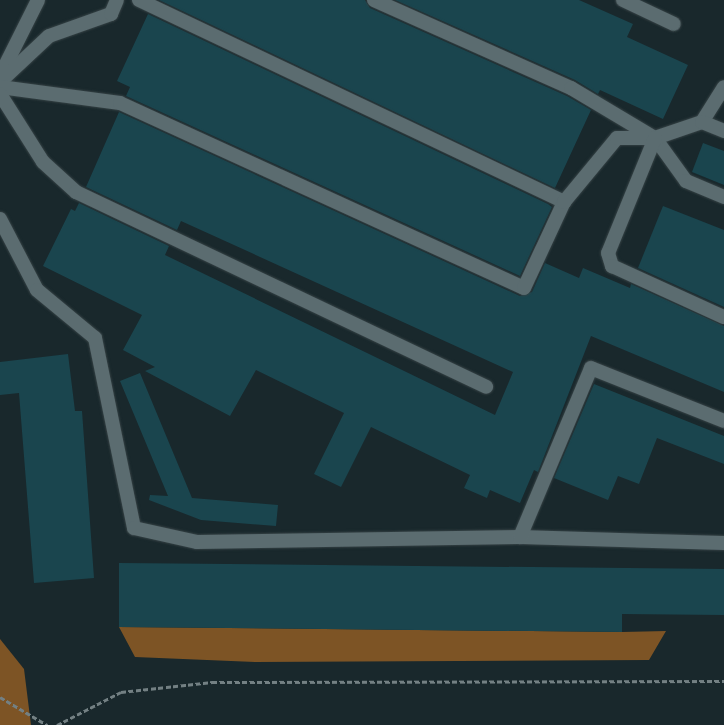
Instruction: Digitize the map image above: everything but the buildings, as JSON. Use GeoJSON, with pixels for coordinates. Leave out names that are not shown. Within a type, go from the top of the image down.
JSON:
{"type":"FeatureCollection","features":[{"type":"Feature","properties":{"kind":"lane"},"geometry":{"type":"LineString","coordinates":[[0,76],[38,0]]}},
{"type":"Feature","properties":{"kind":"lane"},"geometry":{"type":"LineString","coordinates":[[0,82],[49,36],[111,14],[117,0]]}},
{"type":"Feature","properties":{"kind":"lane"},"geometry":{"type":"LineString","coordinates":[[139,0],[564,202]]}},
{"type":"Feature","properties":{"kind":"lane"},"geometry":{"type":"LineString","coordinates":[[374,0],[571,88],[655,138],[686,181],[724,197]]}},
{"type":"Feature","properties":{"kind":"lane"},"geometry":{"type":"LineString","coordinates":[[624,0],[674,24]]}},
{"type":"Feature","properties":{"kind":"lane"},"geometry":{"type":"LineString","coordinates":[[0,87],[120,103],[524,288],[564,202],[617,138],[655,138],[702,122],[724,87]]}},
{"type":"Feature","properties":{"kind":"lane"},"geometry":{"type":"LineString","coordinates":[[0,94],[43,162],[76,192],[486,387]]}},
{"type":"Feature","properties":{"kind":"lane"},"geometry":{"type":"LineString","coordinates":[[702,122],[724,131]]}},
{"type":"Feature","properties":{"kind":"lane"},"geometry":{"type":"LineString","coordinates":[[655,138],[608,253],[612,266],[724,317]]}},
{"type":"Feature","properties":{"kind":"lane"},"geometry":{"type":"LineString","coordinates":[[0,219],[37,290],[95,338],[134,528],[197,542],[520,537],[724,543]]}},
{"type":"Feature","properties":{"kind":"lane"},"geometry":{"type":"LineString","coordinates":[[520,537],[591,368],[724,421]]}},
{"type":"Feature","properties":{"kind":"path"},"geometry":{"type":"LineString","coordinates":[[57,725],[121,692],[212,682],[724,681]]}},
{"type":"Feature","properties":{"kind":"path"},"geometry":{"type":"LineString","coordinates":[[0,697],[47,725]]}},
{"type":"Feature","properties":{"kind":"shaded area"},"geometry":{"type":"Polygon","coordinates":[[[119,627],[666,631],[649,660],[255,662],[135,657],[119,627]]]}},
{"type":"Feature","properties":{"kind":"shaded area"},"geometry":{"type":"Polygon","coordinates":[[[0,639],[24,669],[31,725],[0,725],[0,639]]]}}]}
